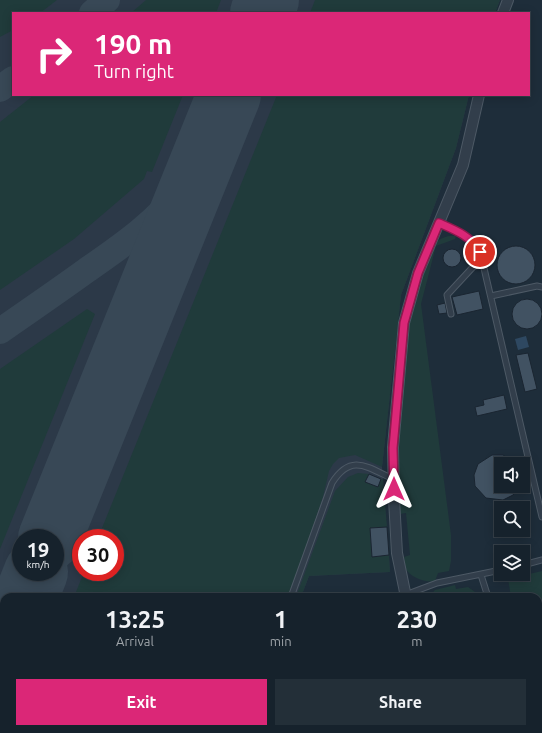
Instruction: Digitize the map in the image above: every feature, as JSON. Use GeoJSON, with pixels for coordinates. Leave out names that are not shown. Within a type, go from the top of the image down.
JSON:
{"type":"FeatureCollection","features":[{"type":"Feature","properties":{"kind":"street"},"geometry":{"type":"LineString","coordinates":[[503,12],[508,0]]}},
{"type":"Feature","properties":{"kind":"street"},"geometry":{"type":"LineString","coordinates":[[405,593],[397,553],[393,448],[404,323],[418,273],[463,165],[479,96]]}},
{"type":"Feature","properties":{"kind":"lane"},"geometry":{"type":"LineString","coordinates":[[439,223],[459,231],[475,243],[480,252],[542,517]]}},
{"type":"Feature","properties":{"kind":"lane"},"geometry":{"type":"LineString","coordinates":[[451,314],[447,295],[473,267],[483,261]]}},
{"type":"Feature","properties":{"kind":"lane"},"geometry":{"type":"LineString","coordinates":[[491,296],[542,287]]}},
{"type":"Feature","properties":{"kind":"lane"},"geometry":{"type":"LineString","coordinates":[[292,593],[332,483],[340,473],[349,466],[358,464],[394,480]]}},
{"type":"Feature","properties":{"kind":"lane"},"geometry":{"type":"LineString","coordinates":[[530,563],[542,560]]}},
{"type":"Feature","properties":{"kind":"lane"},"geometry":{"type":"LineString","coordinates":[[414,593],[437,584],[494,572]]}},
{"type":"Feature","properties":{"kind":"lane"},"geometry":{"type":"LineString","coordinates":[[481,575],[487,593]]}},
{"type":"Feature","properties":{"kind":"shaded area"},"geometry":{"type":"Polygon","coordinates":[[[0,0],[500,0],[495,12],[12,12],[12,96],[469,96],[456,148],[401,295],[382,467],[390,572],[309,576],[303,593],[0,593],[0,0]]]}},
{"type":"Feature","properties":{"kind":"shaded area"},"geometry":{"type":"Polygon","coordinates":[[[526,336],[529,347],[518,350],[515,339],[526,336]]]}},
{"type":"Feature","properties":{"kind":"green space"},"geometry":{"type":"Polygon","coordinates":[[[0,0],[57,0],[41,12],[12,12],[12,31],[0,37],[0,0]]]}},
{"type":"Feature","properties":{"kind":"green space"},"geometry":{"type":"Polygon","coordinates":[[[146,0],[221,0],[216,12],[132,12],[146,0]]]}},
{"type":"Feature","properties":{"kind":"green space"},"geometry":{"type":"Polygon","coordinates":[[[315,0],[500,0],[495,12],[310,12],[315,0]]]}},
{"type":"Feature","properties":{"kind":"green space"},"geometry":{"type":"Polygon","coordinates":[[[33,96],[183,96],[152,172],[147,171],[144,179],[74,239],[0,290],[0,122],[33,96]]]}},
{"type":"Feature","properties":{"kind":"green space"},"geometry":{"type":"Polygon","coordinates":[[[277,96],[469,96],[456,148],[401,295],[382,467],[355,455],[339,458],[333,464],[329,471],[323,497],[290,593],[76,593],[80,581],[124,581],[124,529],[102,529],[277,96]]]}},
{"type":"Feature","properties":{"kind":"green space"},"geometry":{"type":"Polygon","coordinates":[[[456,236],[455,239],[436,246],[421,304],[451,535],[451,561],[449,571],[438,573],[435,581],[427,581],[411,575],[405,566],[404,557],[410,555],[406,513],[400,514],[398,441],[400,397],[408,327],[419,281],[426,261],[435,244],[444,237],[456,236]]]}},
{"type":"Feature","properties":{"kind":"green space"},"geometry":{"type":"Polygon","coordinates":[[[87,309],[95,314],[0,549],[0,369],[87,309]]]}},
{"type":"Feature","properties":{"kind":"green space"},"geometry":{"type":"Polygon","coordinates":[[[358,473],[369,474],[365,482],[377,487],[381,479],[383,479],[387,527],[370,528],[373,557],[389,555],[390,572],[309,576],[303,593],[297,593],[335,491],[348,477],[358,473]]]}},
{"type":"Feature","properties":{"kind":"green space"},"geometry":{"type":"Polygon","coordinates":[[[542,571],[542,593],[510,593],[508,581],[530,581],[530,574],[542,571]]]}},
{"type":"Feature","properties":{"kind":"green space"},"geometry":{"type":"Polygon","coordinates":[[[455,585],[456,589],[468,587],[475,593],[432,593],[435,590],[455,585]]]}},
{"type":"Feature","properties":{"kind":"building"},"geometry":{"type":"Polygon","coordinates":[[[512,246],[520,246],[527,249],[532,254],[535,265],[532,276],[527,281],[520,284],[512,284],[505,281],[500,276],[497,269],[497,261],[500,254],[505,249],[512,246]]]}},
{"type":"Feature","properties":{"kind":"building"},"geometry":{"type":"Polygon","coordinates":[[[452,249],[458,252],[461,258],[458,264],[452,267],[446,264],[443,258],[446,252],[452,249]]]}},
{"type":"Feature","properties":{"kind":"building"},"geometry":{"type":"Polygon","coordinates":[[[479,291],[483,309],[457,315],[452,297],[479,291]]]}},
{"type":"Feature","properties":{"kind":"building"},"geometry":{"type":"Polygon","coordinates":[[[527,299],[538,303],[542,314],[538,325],[527,329],[516,325],[512,314],[516,303],[527,299]]]}},
{"type":"Feature","properties":{"kind":"building"},"geometry":{"type":"Polygon","coordinates":[[[445,303],[447,313],[439,314],[437,305],[445,303]]]}},
{"type":"Feature","properties":{"kind":"building"},"geometry":{"type":"Polygon","coordinates":[[[528,353],[537,389],[525,392],[516,355],[528,353]]]}},
{"type":"Feature","properties":{"kind":"building"},"geometry":{"type":"Polygon","coordinates":[[[504,395],[507,409],[477,416],[475,407],[484,405],[483,400],[504,395]]]}},
{"type":"Feature","properties":{"kind":"building"},"geometry":{"type":"Polygon","coordinates":[[[492,455],[503,455],[506,457],[494,457],[494,493],[515,493],[503,500],[486,498],[475,486],[474,475],[478,464],[492,455]]]}},
{"type":"Feature","properties":{"kind":"building"},"geometry":{"type":"Polygon","coordinates":[[[369,474],[381,479],[378,487],[365,482],[369,474]]]}},
{"type":"Feature","properties":{"kind":"building"},"geometry":{"type":"Polygon","coordinates":[[[387,527],[389,555],[372,557],[370,528],[387,527]]]}},
{"type":"Feature","properties":{"kind":"taxiway"},"geometry":{"type":"LineString","coordinates":[[93,12],[107,0]]}},
{"type":"Feature","properties":{"kind":"taxiway"},"geometry":{"type":"LineString","coordinates":[[258,12],[262,0]]}},
{"type":"Feature","properties":{"kind":"taxiway"},"geometry":{"type":"LineString","coordinates":[[0,89],[12,80]]}},
{"type":"Feature","properties":{"kind":"taxiway"},"geometry":{"type":"LineString","coordinates":[[0,331],[127,242],[163,210],[184,185],[198,164],[215,130],[229,96]]}},
{"type":"Feature","properties":{"kind":"runway"},"geometry":{"type":"LineString","coordinates":[[262,12],[267,0]]}},
{"type":"Feature","properties":{"kind":"runway"},"geometry":{"type":"LineString","coordinates":[[54,529],[229,96]]}},
{"type":"Feature","properties":{"kind":"runway"},"geometry":{"type":"LineString","coordinates":[[28,593],[32,581]]}},
{"type":"Feature","properties":{"kind":"route"},"geometry":{"type":"LineString","coordinates":[[394,489],[393,448],[400,352],[408,302],[418,273],[439,223],[459,231],[475,243],[480,252]]}}]}
